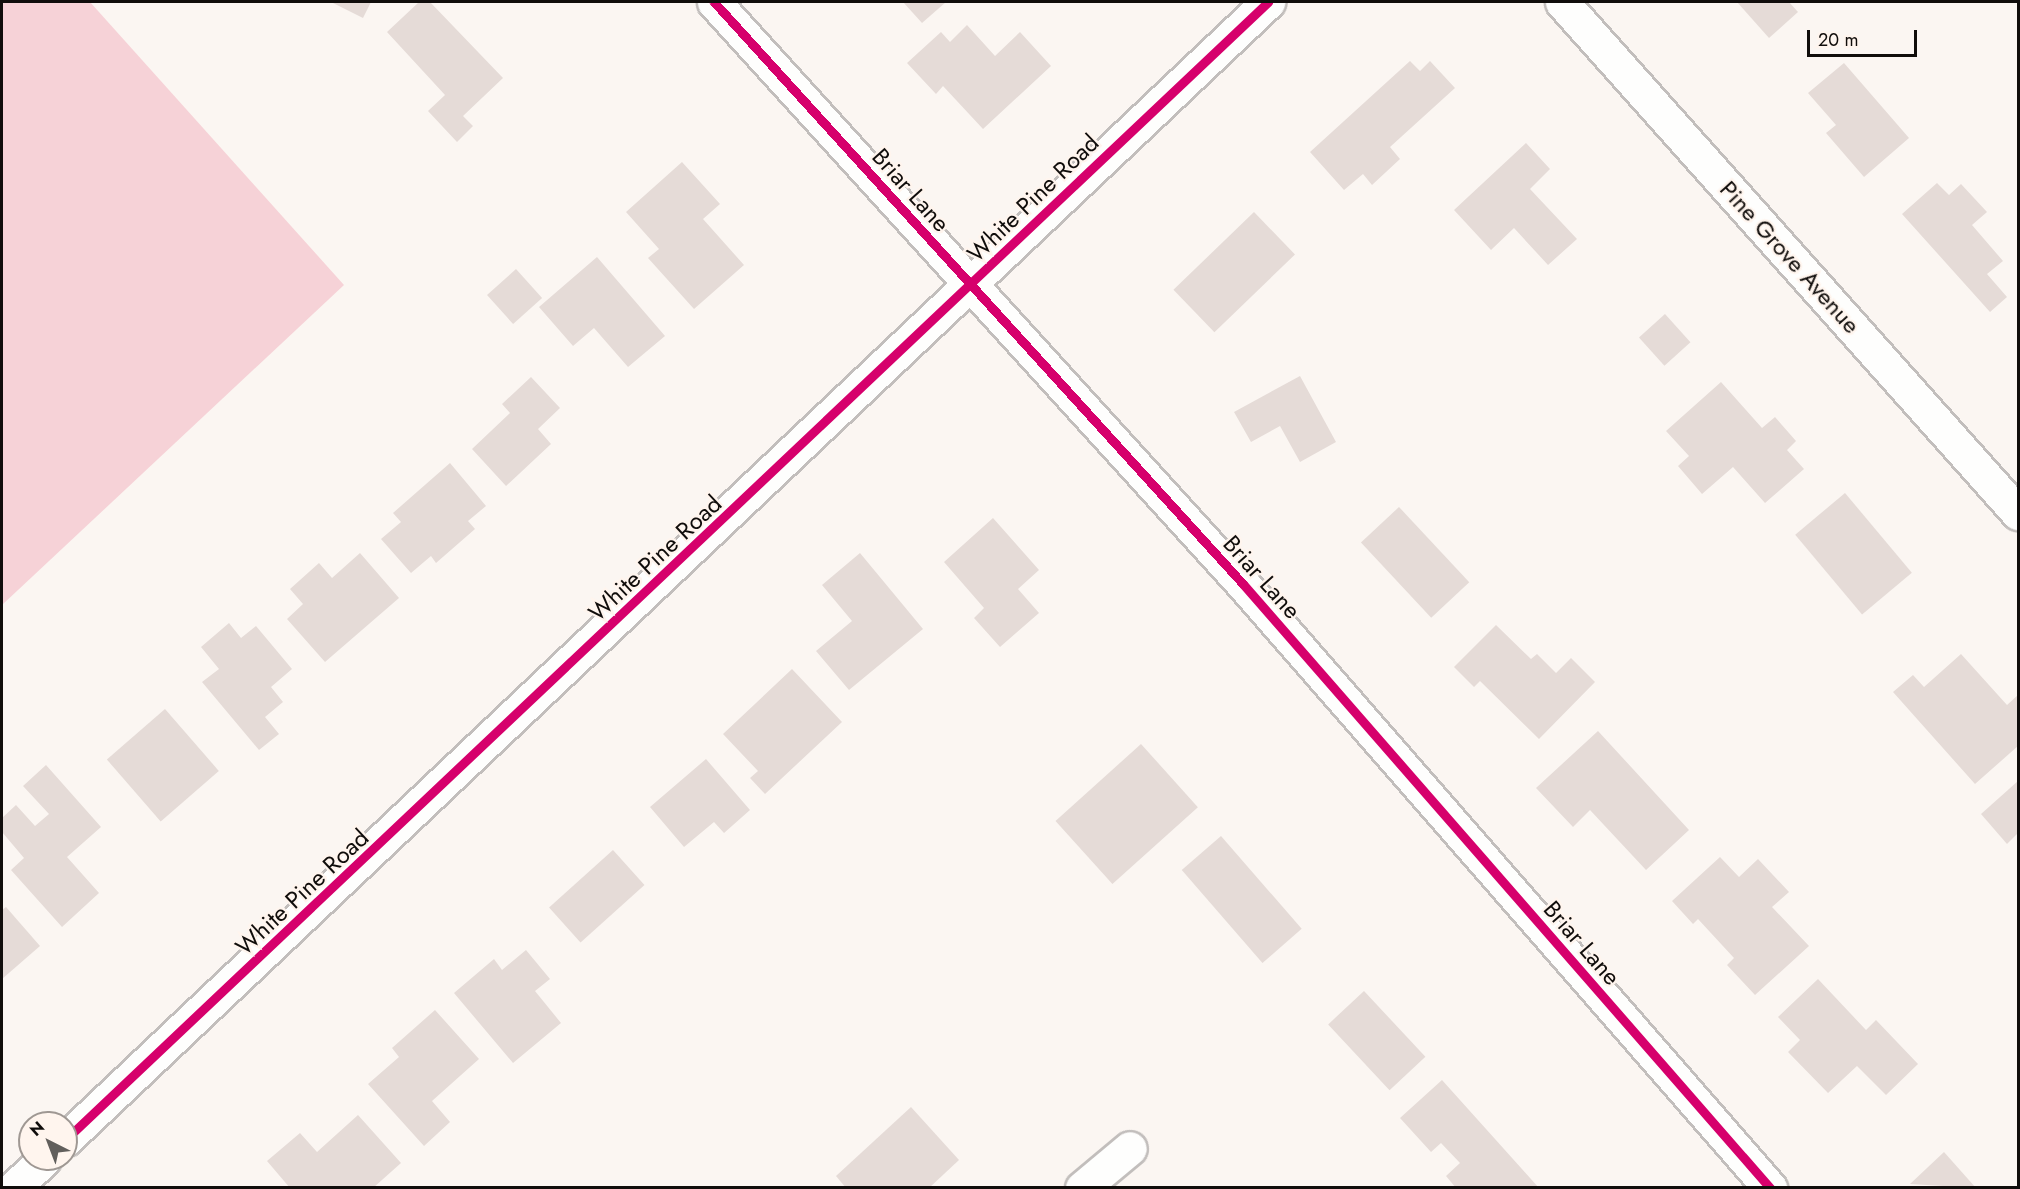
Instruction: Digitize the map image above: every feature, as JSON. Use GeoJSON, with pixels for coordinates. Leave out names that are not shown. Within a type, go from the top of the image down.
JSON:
{"type":"FeatureCollection","features":[{"type":"Feature","properties":{"kind":"street","name":"Briar Lane"},"geometry":{"type":"LineString","coordinates":[[714,2],[1243,584],[1770,1188]]}},
{"type":"Feature","properties":{"kind":"street","name":"White Pine Road"},"geometry":{"type":"LineString","coordinates":[[78,1128],[1268,2]]}},
{"type":"Feature","properties":{"kind":"street","name":"Pine Grove Avenue"},"geometry":{"type":"LineString","coordinates":[[1562,2],[2019,513]]}},
{"type":"Feature","properties":{"kind":"street"},"geometry":{"type":"LineString","coordinates":[[1082,1188],[1130,1148]]}},
{"type":"Feature","properties":{"kind":"street"},"geometry":{"type":"LineString","coordinates":[[14,1188],[32,1171]]}},
{"type":"Feature","properties":{"kind":"shaded area"},"geometry":{"type":"Polygon","coordinates":[[[2,2],[90,2],[344,285],[2,605],[2,2]]]}},
{"type":"Feature","properties":{"kind":"building"},"geometry":{"type":"Polygon","coordinates":[[[331,2],[371,2],[363,18],[331,2]]]}},
{"type":"Feature","properties":{"kind":"building"},"geometry":{"type":"Polygon","coordinates":[[[419,2],[430,2],[503,78],[463,116],[473,126],[457,142],[428,111],[445,95],[387,32],[419,2]]]}},
{"type":"Feature","properties":{"kind":"building"},"geometry":{"type":"Polygon","coordinates":[[[903,2],[946,2],[922,23],[903,2]]]}},
{"type":"Feature","properties":{"kind":"building"},"geometry":{"type":"Polygon","coordinates":[[[1737,2],[1789,2],[1798,12],[1769,38],[1737,2]]]}},
{"type":"Feature","properties":{"kind":"building"},"geometry":{"type":"Polygon","coordinates":[[[967,25],[995,56],[1020,32],[1051,66],[983,129],[943,86],[936,94],[907,63],[941,32],[950,42],[967,25]]]}},
{"type":"Feature","properties":{"kind":"building"},"geometry":{"type":"Polygon","coordinates":[[[1410,61],[1420,71],[1430,61],[1455,88],[1390,147],[1400,159],[1372,185],[1363,174],[1344,190],[1310,152],[1410,61]]]}},
{"type":"Feature","properties":{"kind":"building"},"geometry":{"type":"Polygon","coordinates":[[[1844,63],[1909,138],[1864,177],[1826,133],[1836,125],[1808,93],[1844,63]]]}},
{"type":"Feature","properties":{"kind":"building"},"geometry":{"type":"Polygon","coordinates":[[[1526,143],[1550,169],[1530,189],[1577,239],[1548,265],[1514,228],[1491,250],[1454,210],[1526,143]]]}},
{"type":"Feature","properties":{"kind":"building"},"geometry":{"type":"Polygon","coordinates":[[[682,162],[720,204],[703,219],[744,265],[694,309],[648,258],[659,249],[626,212],[682,162]]]}},
{"type":"Feature","properties":{"kind":"building"},"geometry":{"type":"Polygon","coordinates":[[[1937,183],[1949,195],[1961,184],[1987,212],[1972,225],[2003,261],[1987,274],[2007,297],[1990,312],[1902,214],[1937,183]]]}},
{"type":"Feature","properties":{"kind":"building"},"geometry":{"type":"Polygon","coordinates":[[[1254,212],[1295,254],[1214,332],[1173,290],[1254,212]]]}},
{"type":"Feature","properties":{"kind":"building"},"geometry":{"type":"Polygon","coordinates":[[[597,257],[665,336],[628,367],[594,328],[573,346],[539,307],[597,257]]]}},
{"type":"Feature","properties":{"kind":"building"},"geometry":{"type":"Polygon","coordinates":[[[516,269],[542,298],[513,324],[487,295],[516,269]]]}},
{"type":"Feature","properties":{"kind":"building"},"geometry":{"type":"Polygon","coordinates":[[[1665,314],[1690,342],[1664,366],[1639,337],[1665,314]]]}},
{"type":"Feature","properties":{"kind":"building"},"geometry":{"type":"Polygon","coordinates":[[[1300,376],[1336,442],[1300,462],[1280,426],[1251,442],[1234,412],[1300,376]]]}},
{"type":"Feature","properties":{"kind":"building"},"geometry":{"type":"Polygon","coordinates":[[[531,377],[560,408],[538,429],[551,444],[506,486],[472,449],[510,413],[502,404],[531,377]]]}},
{"type":"Feature","properties":{"kind":"building"},"geometry":{"type":"Polygon","coordinates":[[[1721,382],[1762,428],[1775,417],[1796,441],[1787,450],[1804,469],[1765,503],[1733,467],[1702,494],[1678,466],[1689,456],[1666,431],[1721,382]]]}},
{"type":"Feature","properties":{"kind":"building"},"geometry":{"type":"Polygon","coordinates":[[[450,463],[486,506],[468,521],[475,529],[436,563],[431,556],[411,573],[381,539],[401,522],[393,513],[450,463]]]}},
{"type":"Feature","properties":{"kind":"building"},"geometry":{"type":"Polygon","coordinates":[[[1845,493],[1912,573],[1862,614],[1795,535],[1845,493]]]}},
{"type":"Feature","properties":{"kind":"building"},"geometry":{"type":"Polygon","coordinates":[[[1399,507],[1469,582],[1431,618],[1361,542],[1399,507]]]}},
{"type":"Feature","properties":{"kind":"building"},"geometry":{"type":"Polygon","coordinates":[[[993,518],[1039,570],[1018,589],[1039,613],[1000,647],[974,618],[984,608],[944,562],[993,518]]]}},
{"type":"Feature","properties":{"kind":"building"},"geometry":{"type":"Polygon","coordinates":[[[360,553],[399,598],[325,662],[287,619],[303,604],[290,589],[319,563],[332,578],[360,553]]]}},
{"type":"Feature","properties":{"kind":"building"},"geometry":{"type":"Polygon","coordinates":[[[860,553],[923,629],[849,690],[816,651],[852,621],[822,585],[860,553]]]}},
{"type":"Feature","properties":{"kind":"building"},"geometry":{"type":"Polygon","coordinates":[[[229,623],[241,638],[256,626],[292,669],[271,687],[283,702],[265,717],[279,734],[259,750],[202,682],[219,669],[201,647],[229,623]]]}},
{"type":"Feature","properties":{"kind":"building"},"geometry":{"type":"Polygon","coordinates":[[[1496,625],[1531,659],[1537,654],[1556,673],[1571,658],[1595,682],[1539,739],[1480,681],[1474,687],[1454,667],[1496,625]]]}},
{"type":"Feature","properties":{"kind":"building"},"geometry":{"type":"Polygon","coordinates":[[[1961,654],[2007,705],[2018,695],[2018,746],[1975,784],[1893,692],[1913,675],[1924,687],[1961,654]]]}},
{"type":"Feature","properties":{"kind":"building"},"geometry":{"type":"Polygon","coordinates":[[[792,669],[842,722],[765,794],[750,778],[758,771],[723,734],[792,669]]]}},
{"type":"Feature","properties":{"kind":"building"},"geometry":{"type":"Polygon","coordinates":[[[165,709],[219,771],[161,821],[107,760],[165,709]]]}},
{"type":"Feature","properties":{"kind":"building"},"geometry":{"type":"Polygon","coordinates":[[[1598,731],[1689,830],[1646,870],[1590,810],[1573,827],[1536,788],[1598,731]]]}},
{"type":"Feature","properties":{"kind":"building"},"geometry":{"type":"Polygon","coordinates":[[[1141,744],[1198,807],[1112,884],[1056,821],[1141,744]]]}},
{"type":"Feature","properties":{"kind":"building"},"geometry":{"type":"Polygon","coordinates":[[[706,759],[750,810],[724,833],[714,822],[684,847],[650,807],[706,759]]]}},
{"type":"Feature","properties":{"kind":"building"},"geometry":{"type":"Polygon","coordinates":[[[46,765],[101,827],[67,857],[99,893],[62,927],[11,870],[24,858],[2,832],[2,818],[16,805],[35,826],[49,814],[23,786],[46,765]]]}},
{"type":"Feature","properties":{"kind":"building"},"geometry":{"type":"Polygon","coordinates":[[[2018,781],[2018,833],[2007,844],[1981,814],[2018,781]]]}},
{"type":"Feature","properties":{"kind":"building"},"geometry":{"type":"Polygon","coordinates":[[[1221,836],[1302,929],[1262,963],[1182,870],[1221,836]]]}},
{"type":"Feature","properties":{"kind":"building"},"geometry":{"type":"Polygon","coordinates":[[[613,850],[644,885],[581,942],[549,908],[613,850]]]}},
{"type":"Feature","properties":{"kind":"building"},"geometry":{"type":"Polygon","coordinates":[[[1720,857],[1739,877],[1758,859],[1789,892],[1772,907],[1809,946],[1755,995],[1727,965],[1734,958],[1698,919],[1693,924],[1672,901],[1720,857]]]}},
{"type":"Feature","properties":{"kind":"building"},"geometry":{"type":"Polygon","coordinates":[[[6,907],[40,946],[2,979],[2,910],[6,907]]]}},
{"type":"Feature","properties":{"kind":"building"},"geometry":{"type":"Polygon","coordinates":[[[526,950],[550,979],[535,991],[561,1023],[513,1063],[454,993],[494,959],[502,970],[526,950]]]}},
{"type":"Feature","properties":{"kind":"building"},"geometry":{"type":"Polygon","coordinates":[[[1818,979],[1866,1030],[1876,1020],[1918,1064],[1886,1095],[1857,1066],[1828,1093],[1788,1052],[1800,1040],[1778,1017],[1818,979]]]}},
{"type":"Feature","properties":{"kind":"building"},"geometry":{"type":"Polygon","coordinates":[[[1364,991],[1425,1057],[1390,1090],[1328,1024],[1364,991]]]}},
{"type":"Feature","properties":{"kind":"building"},"geometry":{"type":"Polygon","coordinates":[[[435,1010],[479,1059],[432,1101],[450,1122],[424,1146],[368,1084],[399,1057],[392,1048],[435,1010]]]}},
{"type":"Feature","properties":{"kind":"building"},"geometry":{"type":"Polygon","coordinates":[[[1442,1080],[1539,1188],[1456,1188],[1446,1176],[1460,1163],[1441,1143],[1431,1152],[1400,1118],[1442,1080]]]}},
{"type":"Feature","properties":{"kind":"building"},"geometry":{"type":"Polygon","coordinates":[[[911,1107],[959,1160],[929,1188],[846,1188],[836,1176],[911,1107]]]}},
{"type":"Feature","properties":{"kind":"building"},"geometry":{"type":"Polygon","coordinates":[[[358,1115],[401,1163],[373,1188],[290,1188],[267,1161],[300,1133],[317,1152],[358,1115]]]}},
{"type":"Feature","properties":{"kind":"building"},"geometry":{"type":"Polygon","coordinates":[[[1944,1152],[1976,1188],[1910,1184],[1944,1152]]]}},
{"type":"Feature","properties":{"kind":"cycle path"},"geometry":{"type":"LineString","coordinates":[[714,2],[1243,584],[1770,1188]]}},
{"type":"Feature","properties":{"kind":"cycle path"},"geometry":{"type":"LineString","coordinates":[[78,1128],[1268,2]]}}]}
